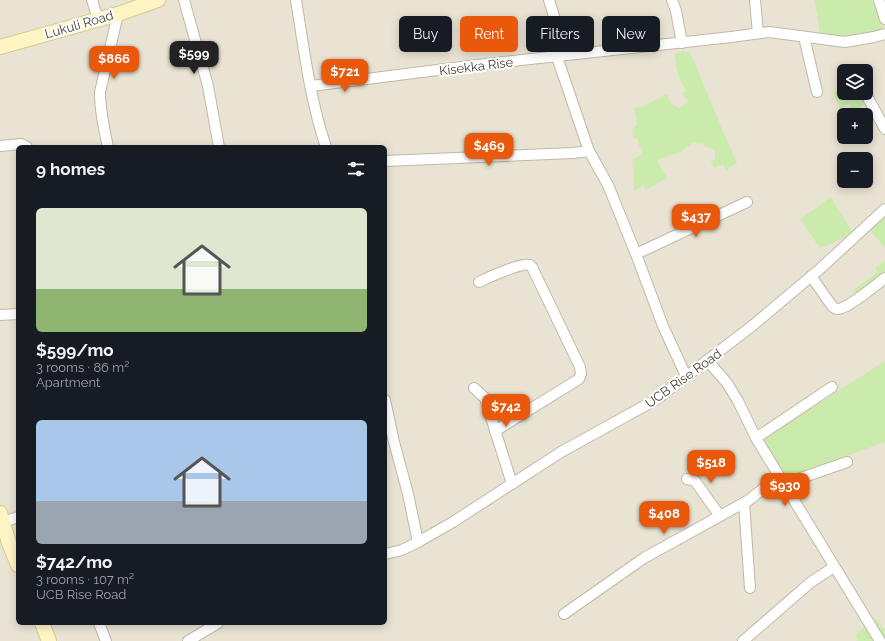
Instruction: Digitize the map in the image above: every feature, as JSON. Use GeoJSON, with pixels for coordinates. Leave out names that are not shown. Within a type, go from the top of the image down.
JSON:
{"type":"FeatureCollection","features":[{"type":"Feature","properties":{"kind":"street"},"geometry":{"type":"LineString","coordinates":[[92,0],[98,19]]}},
{"type":"Feature","properties":{"kind":"street","name":"Lukuli Road"},"geometry":{"type":"LineString","coordinates":[[0,47],[118,14],[158,0]]}},
{"type":"Feature","properties":{"kind":"street"},"geometry":{"type":"LineString","coordinates":[[184,0],[208,86],[219,145]]}},
{"type":"Feature","properties":{"kind":"street"},"geometry":{"type":"LineString","coordinates":[[296,0],[311,86],[325,145]]}},
{"type":"Feature","properties":{"kind":"street"},"geometry":{"type":"LineString","coordinates":[[549,0],[562,56],[589,151],[608,185],[663,326],[686,376]]}},
{"type":"Feature","properties":{"kind":"street"},"geometry":{"type":"LineString","coordinates":[[672,0],[676,11],[682,43]]}},
{"type":"Feature","properties":{"kind":"street"},"geometry":{"type":"LineString","coordinates":[[756,0],[758,33]]}},
{"type":"Feature","properties":{"kind":"street"},"geometry":{"type":"LineString","coordinates":[[879,0],[885,19]]}},
{"type":"Feature","properties":{"kind":"street"},"geometry":{"type":"LineString","coordinates":[[108,145],[100,92],[118,14]]}},
{"type":"Feature","properties":{"kind":"street","name":"Kisekka Rise"},"geometry":{"type":"LineString","coordinates":[[311,86],[477,65],[769,32],[844,42],[885,34]]}},
{"type":"Feature","properties":{"kind":"street"},"geometry":{"type":"LineString","coordinates":[[804,37],[817,92]]}},
{"type":"Feature","properties":{"kind":"street"},"geometry":{"type":"LineString","coordinates":[[869,100],[885,129]]}},
{"type":"Feature","properties":{"kind":"street"},"geometry":{"type":"LineString","coordinates":[[0,146],[23,145]]}},
{"type":"Feature","properties":{"kind":"street"},"geometry":{"type":"LineString","coordinates":[[387,161],[573,153],[589,151]]}},
{"type":"Feature","properties":{"kind":"street"},"geometry":{"type":"LineString","coordinates":[[636,254],[747,202]]}},
{"type":"Feature","properties":{"kind":"street","name":"UCB Rise Road"},"geometry":{"type":"LineString","coordinates":[[387,554],[402,550],[453,522],[561,452],[657,399],[752,326],[811,276],[885,209]]}},
{"type":"Feature","properties":{"kind":"street"},"geometry":{"type":"LineString","coordinates":[[479,282],[502,272],[524,265],[530,265],[580,367],[581,374],[580,379],[495,431]]}},
{"type":"Feature","properties":{"kind":"street"},"geometry":{"type":"LineString","coordinates":[[811,276],[835,309],[839,309],[850,304],[885,278]]}},
{"type":"Feature","properties":{"kind":"street"},"geometry":{"type":"LineString","coordinates":[[0,315],[16,314]]}},
{"type":"Feature","properties":{"kind":"street"},"geometry":{"type":"LineString","coordinates":[[707,360],[727,383],[738,401],[756,438],[880,641]]}},
{"type":"Feature","properties":{"kind":"street"},"geometry":{"type":"LineString","coordinates":[[756,438],[832,387]]}},
{"type":"Feature","properties":{"kind":"street"},"geometry":{"type":"LineString","coordinates":[[474,388],[485,398],[512,484]]}},
{"type":"Feature","properties":{"kind":"street"},"geometry":{"type":"LineString","coordinates":[[387,422],[389,443],[408,494],[418,542]]}},
{"type":"Feature","properties":{"kind":"street"},"geometry":{"type":"LineString","coordinates":[[564,614],[644,558],[744,503],[781,480],[847,462]]}},
{"type":"Feature","properties":{"kind":"street"},"geometry":{"type":"LineString","coordinates":[[687,479],[695,481],[720,516]]}},
{"type":"Feature","properties":{"kind":"street"},"geometry":{"type":"LineString","coordinates":[[744,503],[750,588]]}},
{"type":"Feature","properties":{"kind":"street"},"geometry":{"type":"LineString","coordinates":[[16,517],[1,518],[4,545],[16,562]]}},
{"type":"Feature","properties":{"kind":"street"},"geometry":{"type":"LineString","coordinates":[[743,641],[811,582],[834,567]]}},
{"type":"Feature","properties":{"kind":"street"},"geometry":{"type":"LineString","coordinates":[[43,625],[49,641]]}},
{"type":"Feature","properties":{"kind":"street"},"geometry":{"type":"LineString","coordinates":[[99,625],[106,641]]}},
{"type":"Feature","properties":{"kind":"street"},"geometry":{"type":"LineString","coordinates":[[188,641],[215,625]]}},
{"type":"Feature","properties":{"kind":"shaded area"},"geometry":{"type":"Polygon","coordinates":[[[0,0],[885,0],[885,641],[0,641],[0,0]]]}},
{"type":"Feature","properties":{"kind":"green space"},"geometry":{"type":"Polygon","coordinates":[[[815,0],[872,0],[885,32],[843,38],[820,35],[815,0]]]}},
{"type":"Feature","properties":{"kind":"green space"},"geometry":{"type":"Polygon","coordinates":[[[683,51],[690,52],[737,163],[728,168],[726,171],[723,164],[714,168],[711,161],[715,159],[715,152],[711,148],[705,147],[703,143],[699,144],[695,142],[683,151],[657,160],[667,178],[646,190],[643,185],[634,191],[633,159],[640,156],[642,153],[637,139],[633,138],[633,128],[637,125],[634,108],[642,107],[667,94],[670,103],[679,108],[689,101],[682,94],[686,90],[681,82],[677,70],[675,54],[683,51]]]}},
{"type":"Feature","properties":{"kind":"green space"},"geometry":{"type":"Polygon","coordinates":[[[837,91],[837,100],[866,100],[864,104],[858,108],[852,108],[849,104],[840,108],[833,92],[837,91]]]}},
{"type":"Feature","properties":{"kind":"green space"},"geometry":{"type":"Polygon","coordinates":[[[831,197],[853,234],[820,248],[800,219],[831,197]]]}},
{"type":"Feature","properties":{"kind":"green space"},"geometry":{"type":"Polygon","coordinates":[[[885,218],[885,248],[870,230],[885,218]]]}},
{"type":"Feature","properties":{"kind":"green space"},"geometry":{"type":"Polygon","coordinates":[[[885,261],[885,284],[869,294],[852,292],[877,272],[875,268],[885,261]]]}},
{"type":"Feature","properties":{"kind":"green space"},"geometry":{"type":"Polygon","coordinates":[[[885,361],[885,442],[785,478],[764,439],[885,361]]]}},
{"type":"Feature","properties":{"kind":"green space"},"geometry":{"type":"Polygon","coordinates":[[[876,619],[885,631],[885,641],[857,641],[856,634],[876,619]]]}}]}
